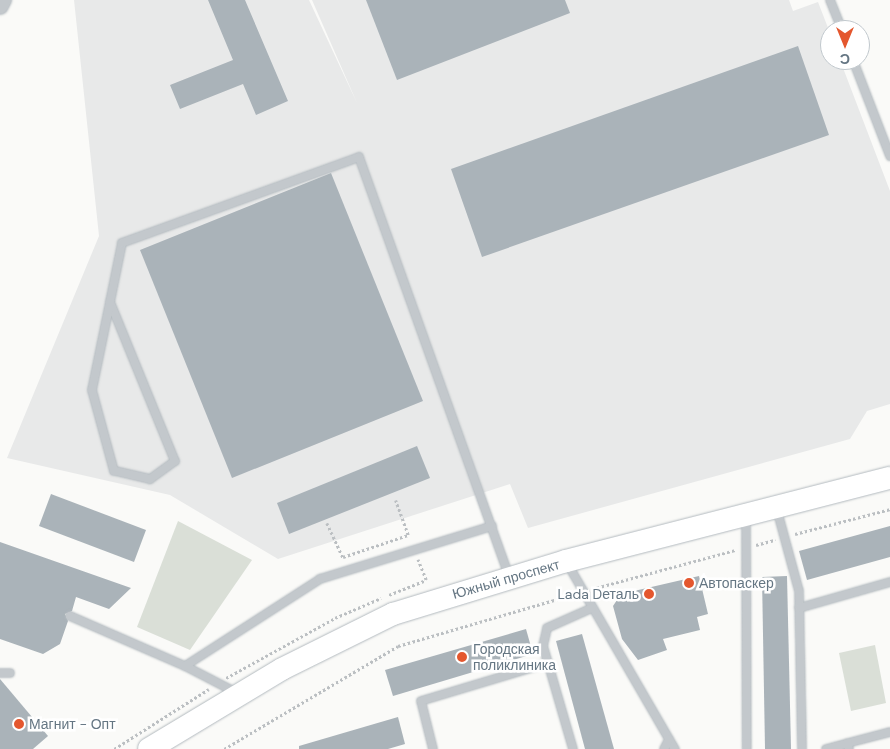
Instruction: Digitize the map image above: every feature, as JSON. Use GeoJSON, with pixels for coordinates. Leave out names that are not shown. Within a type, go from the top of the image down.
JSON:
{"type":"FeatureCollection","features":[{"type":"Feature","properties":{"kind":"main road","name":"Южный проспект"},"geometry":{"type":"LineString","coordinates":[[149,749],[239,693],[322,647],[393,614],[566,561],[890,478]]}},
{"type":"Feature","properties":{"kind":"street"},"geometry":{"type":"LineString","coordinates":[[0,6],[3,0]]}},
{"type":"Feature","properties":{"kind":"lane"},"geometry":{"type":"LineString","coordinates":[[830,0],[838,20]]}},
{"type":"Feature","properties":{"kind":"lane"},"geometry":{"type":"LineString","coordinates":[[857,70],[890,156]]}},
{"type":"Feature","properties":{"kind":"lane"},"geometry":{"type":"LineString","coordinates":[[110,302],[176,461],[150,479],[114,471],[92,390],[122,243],[358,157],[510,577]]}},
{"type":"Feature","properties":{"kind":"lane"},"geometry":{"type":"LineString","coordinates":[[777,508],[799,591],[802,749]]}},
{"type":"Feature","properties":{"kind":"lane"},"geometry":{"type":"LineString","coordinates":[[746,516],[747,749]]}},
{"type":"Feature","properties":{"kind":"lane"},"geometry":{"type":"LineString","coordinates":[[185,666],[320,579],[492,526]]}},
{"type":"Feature","properties":{"kind":"lane"},"geometry":{"type":"LineString","coordinates":[[566,561],[592,608],[625,658],[675,749]]}},
{"type":"Feature","properties":{"kind":"lane"},"geometry":{"type":"LineString","coordinates":[[799,608],[890,582]]}},
{"type":"Feature","properties":{"kind":"lane"},"geometry":{"type":"LineString","coordinates":[[573,749],[543,646],[547,628],[592,608]]}},
{"type":"Feature","properties":{"kind":"lane"},"geometry":{"type":"LineString","coordinates":[[70,616],[185,666],[239,693]]}},
{"type":"Feature","properties":{"kind":"lane"},"geometry":{"type":"LineString","coordinates":[[433,749],[421,701],[548,663]]}},
{"type":"Feature","properties":{"kind":"lane"},"geometry":{"type":"LineString","coordinates":[[0,673],[10,673]]}},
{"type":"Feature","properties":{"kind":"lane"},"geometry":{"type":"LineString","coordinates":[[826,749],[848,746],[890,732]]}},
{"type":"Feature","properties":{"kind":"lane"},"geometry":{"type":"LineString","coordinates":[[664,749],[669,739]]}},
{"type":"Feature","properties":{"kind":"path"},"geometry":{"type":"LineString","coordinates":[[327,523],[343,557],[408,535],[394,500]]}},
{"type":"Feature","properties":{"kind":"path"},"geometry":{"type":"LineString","coordinates":[[224,749],[398,646],[583,591],[890,509]]}},
{"type":"Feature","properties":{"kind":"shaded area"},"geometry":{"type":"Polygon","coordinates":[[[74,0],[309,0],[357,103],[312,0],[789,0],[793,11],[818,2],[825,20],[820,20],[820,70],[844,70],[890,191],[890,404],[867,411],[850,439],[528,528],[510,484],[278,559],[170,495],[7,458],[99,236],[74,0]]]}},
{"type":"Feature","properties":{"kind":"shaded area"},"geometry":{"type":"Polygon","coordinates":[[[178,521],[252,560],[190,650],[137,627],[178,521]]]}},
{"type":"Feature","properties":{"kind":"shaded area"},"geometry":{"type":"Polygon","coordinates":[[[875,645],[886,703],[851,711],[839,653],[875,645]]]}},
{"type":"Feature","properties":{"kind":"building"},"geometry":{"type":"Polygon","coordinates":[[[208,0],[245,0],[288,101],[256,115],[243,84],[180,109],[170,85],[233,60],[208,0]]]}},
{"type":"Feature","properties":{"kind":"building"},"geometry":{"type":"Polygon","coordinates":[[[366,0],[565,0],[570,13],[397,80],[366,0]]]}},
{"type":"Feature","properties":{"kind":"building"},"geometry":{"type":"Polygon","coordinates":[[[798,46],[829,135],[482,257],[451,169],[798,46]]]}},
{"type":"Feature","properties":{"kind":"building"},"geometry":{"type":"Polygon","coordinates":[[[331,173],[423,401],[232,478],[140,250],[331,173]]]}},
{"type":"Feature","properties":{"kind":"building"},"geometry":{"type":"Polygon","coordinates":[[[417,446],[430,478],[289,534],[277,503],[417,446]]]}},
{"type":"Feature","properties":{"kind":"building"},"geometry":{"type":"Polygon","coordinates":[[[51,494],[146,530],[134,562],[39,526],[51,494]]]}},
{"type":"Feature","properties":{"kind":"building"},"geometry":{"type":"Polygon","coordinates":[[[890,526],[890,557],[807,580],[799,551],[890,526]]]}},
{"type":"Feature","properties":{"kind":"building"},"geometry":{"type":"Polygon","coordinates":[[[0,542],[131,588],[109,609],[76,597],[72,611],[65,614],[68,621],[60,644],[43,654],[0,639],[0,542]]]}},
{"type":"Feature","properties":{"kind":"building"},"geometry":{"type":"Polygon","coordinates":[[[699,576],[708,614],[697,617],[700,630],[663,639],[667,650],[638,660],[622,639],[613,606],[621,594],[699,576]]]}},
{"type":"Feature","properties":{"kind":"building"},"geometry":{"type":"Polygon","coordinates":[[[787,576],[791,749],[765,749],[762,577],[787,576]]]}},
{"type":"Feature","properties":{"kind":"building"},"geometry":{"type":"Polygon","coordinates":[[[526,629],[533,654],[393,696],[385,670],[526,629]]]}},
{"type":"Feature","properties":{"kind":"building"},"geometry":{"type":"Polygon","coordinates":[[[582,634],[614,749],[585,749],[556,641],[582,634]]]}},
{"type":"Feature","properties":{"kind":"building","name":"Магнит - Опт"},"geometry":{"type":"Polygon","coordinates":[[[0,679],[48,736],[33,749],[0,749],[0,679]]]}},
{"type":"Feature","properties":{"kind":"building"},"geometry":{"type":"Polygon","coordinates":[[[398,717],[405,744],[388,749],[299,749],[299,746],[398,717]]]}},
{"type":"Feature","properties":{"kind":"place","name":"Автопаскер"},"geometry":{"type":"Point","coordinates":[689,583]}},
{"type":"Feature","properties":{"kind":"place","name":"Lada Dеталь"},"geometry":{"type":"Point","coordinates":[649,594]}},
{"type":"Feature","properties":{"kind":"place","name":"Городская поликлиника"},"geometry":{"type":"Point","coordinates":[462,657]}},
{"type":"Feature","properties":{"kind":"place","name":"Магнит - Опт"},"geometry":{"type":"Point","coordinates":[19,724]}}]}
